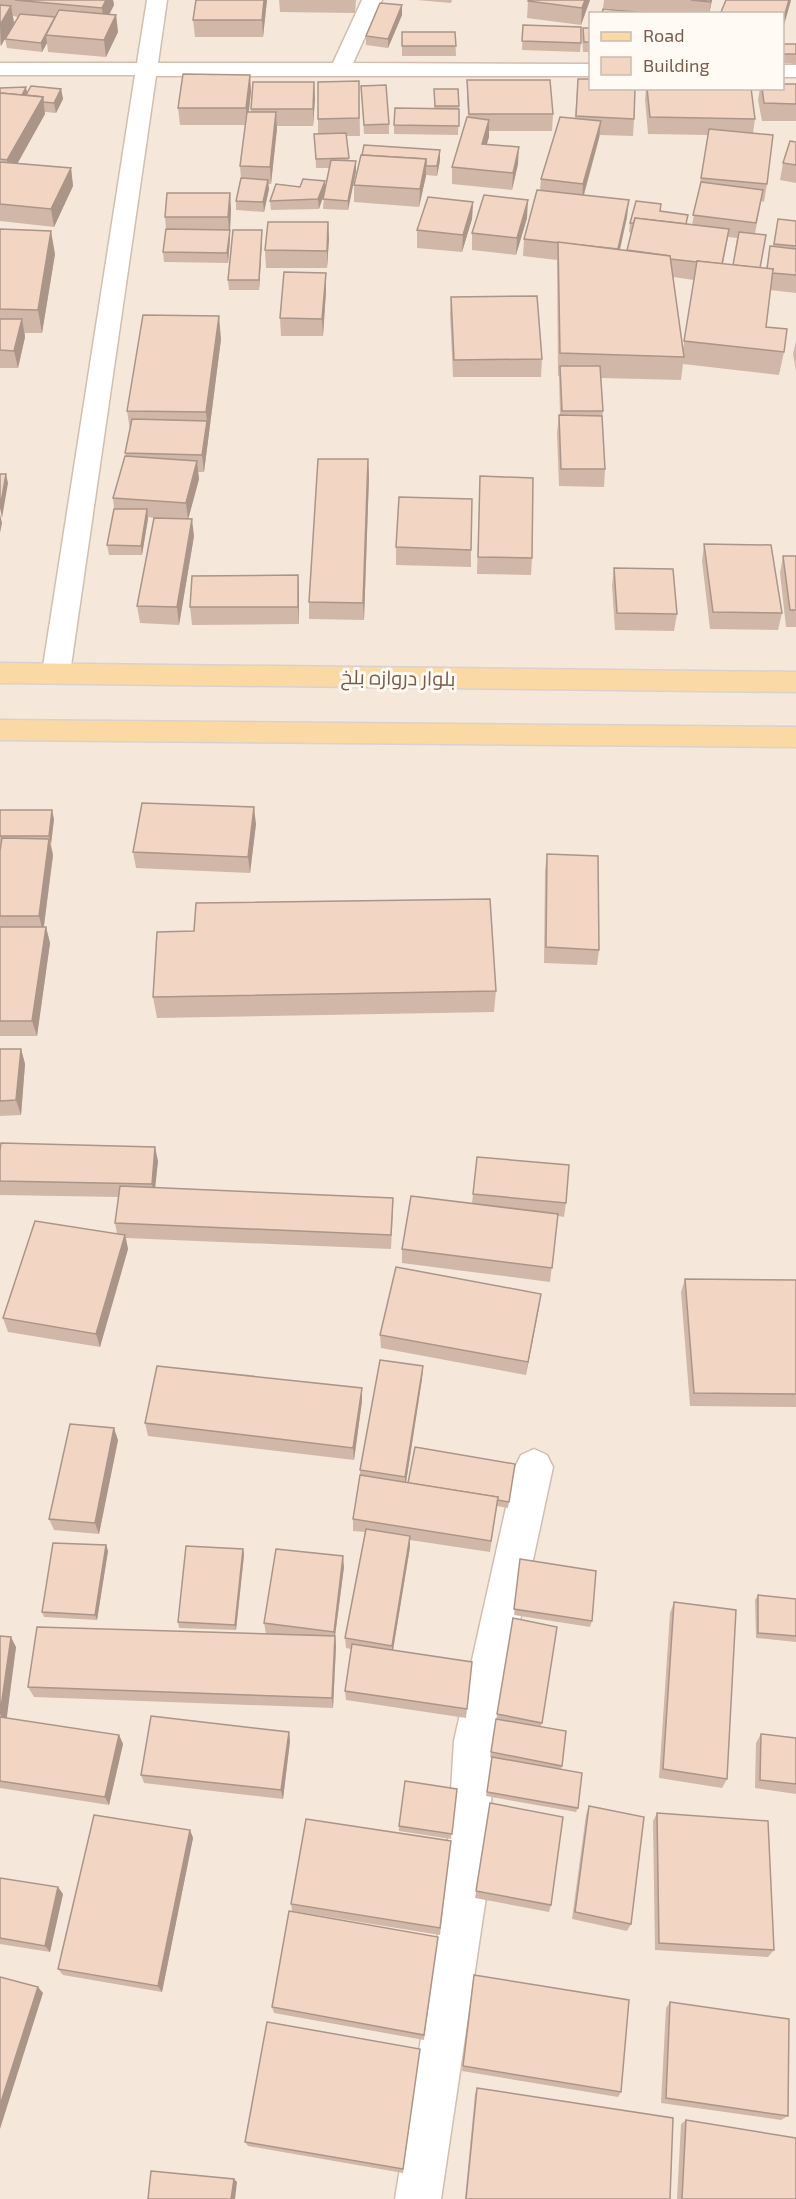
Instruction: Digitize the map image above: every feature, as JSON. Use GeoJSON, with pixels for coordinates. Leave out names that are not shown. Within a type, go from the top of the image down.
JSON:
{"type":"FeatureCollection","features":[{"type":"Feature","properties":{"kind":"main road","name":"بلوار دروازه بلخ"},"geometry":{"type":"LineString","coordinates":[[0,673],[796,682]]}},
{"type":"Feature","properties":{"kind":"main road"},"geometry":{"type":"LineString","coordinates":[[0,730],[796,737]]}},
{"type":"Feature","properties":{"kind":"street"},"geometry":{"type":"LineString","coordinates":[[56,673],[157,0]]}},
{"type":"Feature","properties":{"kind":"street"},"geometry":{"type":"LineString","coordinates":[[340,70],[372,0]]}},
{"type":"Feature","properties":{"kind":"street"},"geometry":{"type":"LineString","coordinates":[[0,69],[589,70]]}},
{"type":"Feature","properties":{"kind":"street"},"geometry":{"type":"LineString","coordinates":[[418,2199],[465,1890],[474,1741],[534,1467]]}},
{"type":"Feature","properties":{"kind":"shaded area"},"geometry":{"type":"Polygon","coordinates":[[[0,0],[796,0],[796,2199],[0,2199],[0,0]]]}},
{"type":"Feature","properties":{"kind":"building"},"geometry":{"type":"Polygon","coordinates":[[[15,0],[106,0],[102,8],[15,0]]]}},
{"type":"Feature","properties":{"kind":"building"},"geometry":{"type":"Polygon","coordinates":[[[196,0],[264,0],[262,20],[193,20],[196,0]]]}},
{"type":"Feature","properties":{"kind":"building"},"geometry":{"type":"Polygon","coordinates":[[[529,0],[585,0],[582,8],[529,0]]]}},
{"type":"Feature","properties":{"kind":"building"},"geometry":{"type":"Polygon","coordinates":[[[726,0],[789,0],[784,17],[784,12],[721,12],[726,0]]]}},
{"type":"Feature","properties":{"kind":"building"},"geometry":{"type":"Polygon","coordinates":[[[380,3],[402,5],[388,39],[366,36],[380,3]]]}},
{"type":"Feature","properties":{"kind":"building"},"geometry":{"type":"Polygon","coordinates":[[[0,5],[11,6],[0,25],[0,5]]]}},
{"type":"Feature","properties":{"kind":"building"},"geometry":{"type":"Polygon","coordinates":[[[603,9],[637,12],[602,12],[603,9]]]}},
{"type":"Feature","properties":{"kind":"building"},"geometry":{"type":"Polygon","coordinates":[[[59,10],[116,15],[104,40],[46,35],[59,10]]]}},
{"type":"Feature","properties":{"kind":"building"},"geometry":{"type":"Polygon","coordinates":[[[20,14],[55,17],[41,43],[5,39],[20,14]]]}},
{"type":"Feature","properties":{"kind":"building"},"geometry":{"type":"Polygon","coordinates":[[[523,25],[581,27],[581,43],[522,41],[523,25]]]}},
{"type":"Feature","properties":{"kind":"building"},"geometry":{"type":"Polygon","coordinates":[[[583,28],[589,28],[589,42],[584,42],[583,28]]]}},
{"type":"Feature","properties":{"kind":"building"},"geometry":{"type":"Polygon","coordinates":[[[402,32],[455,32],[456,46],[402,46],[402,32]]]}},
{"type":"Feature","properties":{"kind":"building"},"geometry":{"type":"Polygon","coordinates":[[[784,44],[796,44],[796,54],[784,54],[784,44]]]}},
{"type":"Feature","properties":{"kind":"building"},"geometry":{"type":"Polygon","coordinates":[[[183,74],[250,75],[246,108],[178,108],[183,74]]]}},
{"type":"Feature","properties":{"kind":"building"},"geometry":{"type":"Polygon","coordinates":[[[578,79],[589,79],[589,90],[635,90],[634,119],[576,116],[578,79]]]}},
{"type":"Feature","properties":{"kind":"building"},"geometry":{"type":"Polygon","coordinates":[[[467,80],[550,80],[553,114],[469,114],[467,80]]]}},
{"type":"Feature","properties":{"kind":"building"},"geometry":{"type":"Polygon","coordinates":[[[359,81],[359,118],[318,119],[318,82],[359,81]]]}},
{"type":"Feature","properties":{"kind":"building"},"geometry":{"type":"Polygon","coordinates":[[[253,82],[314,82],[313,109],[251,109],[253,82]]]}},
{"type":"Feature","properties":{"kind":"building"},"geometry":{"type":"Polygon","coordinates":[[[784,84],[796,84],[796,104],[764,103],[762,90],[784,90],[784,84]]]}},
{"type":"Feature","properties":{"kind":"building"},"geometry":{"type":"Polygon","coordinates":[[[386,85],[389,124],[364,125],[361,86],[386,85]]]}},
{"type":"Feature","properties":{"kind":"building"},"geometry":{"type":"Polygon","coordinates":[[[31,86],[61,89],[54,103],[43,102],[43,97],[26,95],[31,86]]]}},
{"type":"Feature","properties":{"kind":"building"},"geometry":{"type":"Polygon","coordinates":[[[26,87],[22,95],[0,93],[0,88],[26,87]]]}},
{"type":"Feature","properties":{"kind":"building"},"geometry":{"type":"Polygon","coordinates":[[[434,89],[458,89],[459,106],[435,106],[434,89]]]}},
{"type":"Feature","properties":{"kind":"building"},"geometry":{"type":"Polygon","coordinates":[[[647,90],[751,90],[755,119],[650,117],[647,90]]]}},
{"type":"Feature","properties":{"kind":"building"},"geometry":{"type":"Polygon","coordinates":[[[0,93],[43,97],[7,160],[0,159],[0,93]]]}},
{"type":"Feature","properties":{"kind":"building"},"geometry":{"type":"Polygon","coordinates":[[[395,108],[459,109],[459,126],[394,125],[395,108]]]}},
{"type":"Feature","properties":{"kind":"building"},"geometry":{"type":"Polygon","coordinates":[[[247,112],[276,112],[270,167],[240,166],[247,112]]]}},
{"type":"Feature","properties":{"kind":"building"},"geometry":{"type":"Polygon","coordinates":[[[467,117],[489,120],[482,144],[519,147],[513,173],[452,167],[467,117]]]}},
{"type":"Feature","properties":{"kind":"building"},"geometry":{"type":"Polygon","coordinates":[[[560,117],[601,121],[583,184],[541,179],[560,117]]]}},
{"type":"Feature","properties":{"kind":"building"},"geometry":{"type":"Polygon","coordinates":[[[709,129],[773,135],[767,184],[701,178],[709,129]]]}},
{"type":"Feature","properties":{"kind":"building"},"geometry":{"type":"Polygon","coordinates":[[[346,133],[349,158],[316,159],[314,134],[346,133]]]}},
{"type":"Feature","properties":{"kind":"building"},"geometry":{"type":"Polygon","coordinates":[[[790,141],[796,142],[796,165],[783,163],[790,141]]]}},
{"type":"Feature","properties":{"kind":"building"},"geometry":{"type":"Polygon","coordinates":[[[364,145],[440,150],[437,166],[426,166],[426,159],[362,155],[364,145]]]}},
{"type":"Feature","properties":{"kind":"building"},"geometry":{"type":"Polygon","coordinates":[[[361,155],[426,159],[420,189],[354,185],[361,155]]]}},
{"type":"Feature","properties":{"kind":"building"},"geometry":{"type":"Polygon","coordinates":[[[331,160],[356,161],[348,201],[323,199],[331,160]]]}},
{"type":"Feature","properties":{"kind":"building"},"geometry":{"type":"Polygon","coordinates":[[[0,162],[71,168],[51,209],[0,204],[0,162]]]}},
{"type":"Feature","properties":{"kind":"building"},"geometry":{"type":"Polygon","coordinates":[[[241,178],[268,180],[263,202],[236,201],[241,178]]]}},
{"type":"Feature","properties":{"kind":"building"},"geometry":{"type":"Polygon","coordinates":[[[303,179],[325,181],[318,199],[270,201],[276,184],[300,187],[303,179]]]}},
{"type":"Feature","properties":{"kind":"building"},"geometry":{"type":"Polygon","coordinates":[[[701,182],[763,190],[756,223],[693,215],[701,182]]]}},
{"type":"Feature","properties":{"kind":"building"},"geometry":{"type":"Polygon","coordinates":[[[537,190],[629,200],[618,249],[524,239],[537,190]]]}},
{"type":"Feature","properties":{"kind":"building"},"geometry":{"type":"Polygon","coordinates":[[[167,193],[230,193],[228,217],[165,217],[167,193]]]}},
{"type":"Feature","properties":{"kind":"building"},"geometry":{"type":"Polygon","coordinates":[[[484,195],[528,200],[517,238],[472,233],[484,195]]]}},
{"type":"Feature","properties":{"kind":"building"},"geometry":{"type":"Polygon","coordinates":[[[428,197],[473,202],[463,235],[417,230],[428,197]]]}},
{"type":"Feature","properties":{"kind":"building"},"geometry":{"type":"Polygon","coordinates":[[[636,201],[661,204],[660,211],[688,215],[686,224],[635,218],[634,223],[630,223],[636,201]]]}},
{"type":"Feature","properties":{"kind":"building"},"geometry":{"type":"Polygon","coordinates":[[[635,218],[729,229],[722,264],[670,259],[670,256],[627,250],[635,218]]]}},
{"type":"Feature","properties":{"kind":"building"},"geometry":{"type":"Polygon","coordinates":[[[778,219],[796,221],[796,246],[774,244],[778,219]]]}},
{"type":"Feature","properties":{"kind":"building"},"geometry":{"type":"Polygon","coordinates":[[[268,222],[328,222],[327,251],[265,250],[268,222]]]}},
{"type":"Feature","properties":{"kind":"building"},"geometry":{"type":"Polygon","coordinates":[[[0,229],[51,231],[38,310],[0,309],[0,229]]]}},
{"type":"Feature","properties":{"kind":"building"},"geometry":{"type":"Polygon","coordinates":[[[166,229],[230,230],[227,253],[163,252],[166,229]]]}},
{"type":"Feature","properties":{"kind":"building"},"geometry":{"type":"Polygon","coordinates":[[[233,230],[262,230],[259,280],[228,280],[233,230]]]}},
{"type":"Feature","properties":{"kind":"building"},"geometry":{"type":"Polygon","coordinates":[[[739,232],[766,235],[760,268],[733,265],[739,232]]]}},
{"type":"Feature","properties":{"kind":"building"},"geometry":{"type":"Polygon","coordinates":[[[558,242],[670,256],[684,357],[560,353],[558,242]]]}},
{"type":"Feature","properties":{"kind":"building"},"geometry":{"type":"Polygon","coordinates":[[[770,246],[796,249],[796,275],[772,273],[773,269],[767,269],[770,246]]]}},
{"type":"Feature","properties":{"kind":"building"},"geometry":{"type":"Polygon","coordinates":[[[697,261],[773,269],[766,327],[787,329],[784,352],[684,341],[697,261]]]}},
{"type":"Feature","properties":{"kind":"building"},"geometry":{"type":"Polygon","coordinates":[[[284,272],[326,273],[322,319],[280,318],[284,272]]]}},
{"type":"Feature","properties":{"kind":"building"},"geometry":{"type":"Polygon","coordinates":[[[537,296],[542,359],[454,360],[451,297],[537,296]]]}},
{"type":"Feature","properties":{"kind":"building"},"geometry":{"type":"Polygon","coordinates":[[[143,315],[219,316],[206,412],[127,411],[143,315]]]}},
{"type":"Feature","properties":{"kind":"building"},"geometry":{"type":"Polygon","coordinates":[[[0,319],[22,319],[14,351],[0,350],[0,319]]]}},
{"type":"Feature","properties":{"kind":"building"},"geometry":{"type":"Polygon","coordinates":[[[560,366],[600,366],[603,411],[562,411],[560,366]]]}},
{"type":"Feature","properties":{"kind":"building"},"geometry":{"type":"Polygon","coordinates":[[[559,415],[602,416],[605,469],[561,469],[559,415]]]}},
{"type":"Feature","properties":{"kind":"building"},"geometry":{"type":"Polygon","coordinates":[[[132,419],[207,421],[202,455],[125,453],[132,419]]]}},
{"type":"Feature","properties":{"kind":"building"},"geometry":{"type":"Polygon","coordinates":[[[125,456],[197,461],[186,503],[113,498],[125,456]]]}},
{"type":"Feature","properties":{"kind":"building"},"geometry":{"type":"Polygon","coordinates":[[[318,459],[368,459],[363,603],[309,602],[318,459]]]}},
{"type":"Feature","properties":{"kind":"building"},"geometry":{"type":"Polygon","coordinates":[[[0,474],[6,474],[0,508],[0,474]]]}},
{"type":"Feature","properties":{"kind":"building"},"geometry":{"type":"Polygon","coordinates":[[[480,476],[533,478],[532,558],[478,557],[480,476]]]}},
{"type":"Feature","properties":{"kind":"building"},"geometry":{"type":"Polygon","coordinates":[[[399,497],[472,499],[471,550],[396,547],[399,497]]]}},
{"type":"Feature","properties":{"kind":"building"},"geometry":{"type":"Polygon","coordinates":[[[114,509],[147,509],[141,546],[107,545],[114,509]]]}},
{"type":"Feature","properties":{"kind":"building"},"geometry":{"type":"Polygon","coordinates":[[[154,518],[192,519],[177,607],[137,606],[154,518]]]}},
{"type":"Feature","properties":{"kind":"building"},"geometry":{"type":"Polygon","coordinates":[[[704,544],[771,545],[782,613],[713,612],[704,544]]]}},
{"type":"Feature","properties":{"kind":"building"},"geometry":{"type":"Polygon","coordinates":[[[783,556],[796,556],[796,610],[790,610],[783,556]]]}},
{"type":"Feature","properties":{"kind":"building"},"geometry":{"type":"Polygon","coordinates":[[[614,568],[673,569],[677,614],[617,613],[614,568]]]}},
{"type":"Feature","properties":{"kind":"building"},"geometry":{"type":"Polygon","coordinates":[[[298,575],[298,607],[190,607],[192,576],[298,575]]]}},
{"type":"Feature","properties":{"kind":"building"},"geometry":{"type":"Polygon","coordinates":[[[142,803],[254,807],[248,857],[133,852],[142,803]]]}},
{"type":"Feature","properties":{"kind":"building"},"geometry":{"type":"Polygon","coordinates":[[[0,810],[52,810],[49,836],[0,836],[0,810]]]}},
{"type":"Feature","properties":{"kind":"building"},"geometry":{"type":"Polygon","coordinates":[[[2,838],[49,839],[39,916],[0,916],[2,838]]]}},
{"type":"Feature","properties":{"kind":"building"},"geometry":{"type":"Polygon","coordinates":[[[547,854],[598,856],[599,950],[546,947],[547,854]]]}},
{"type":"Feature","properties":{"kind":"building"},"geometry":{"type":"Polygon","coordinates":[[[490,899],[496,991],[153,997],[157,932],[194,931],[196,903],[490,899]]]}},
{"type":"Feature","properties":{"kind":"building"},"geometry":{"type":"Polygon","coordinates":[[[0,927],[46,927],[32,1021],[0,1021],[0,927]]]}},
{"type":"Feature","properties":{"kind":"building"},"geometry":{"type":"Polygon","coordinates":[[[0,1049],[21,1049],[16,1100],[0,1101],[0,1049]]]}},
{"type":"Feature","properties":{"kind":"building"},"geometry":{"type":"Polygon","coordinates":[[[1,1143],[155,1147],[152,1184],[0,1181],[1,1143]]]}},
{"type":"Feature","properties":{"kind":"building"},"geometry":{"type":"Polygon","coordinates":[[[477,1157],[569,1165],[566,1203],[473,1194],[477,1157]]]}},
{"type":"Feature","properties":{"kind":"building"},"geometry":{"type":"Polygon","coordinates":[[[120,1186],[393,1198],[391,1235],[115,1223],[120,1186]]]}},
{"type":"Feature","properties":{"kind":"building"},"geometry":{"type":"Polygon","coordinates":[[[411,1196],[558,1214],[552,1268],[402,1249],[411,1196]]]}},
{"type":"Feature","properties":{"kind":"building"},"geometry":{"type":"Polygon","coordinates":[[[35,1221],[125,1235],[96,1334],[3,1318],[35,1221]]]}},
{"type":"Feature","properties":{"kind":"building"},"geometry":{"type":"Polygon","coordinates":[[[396,1267],[541,1294],[528,1362],[380,1335],[396,1267]]]}},
{"type":"Feature","properties":{"kind":"building"},"geometry":{"type":"Polygon","coordinates":[[[685,1279],[796,1280],[796,1394],[694,1393],[685,1279]]]}},
{"type":"Feature","properties":{"kind":"building"},"geometry":{"type":"Polygon","coordinates":[[[380,1360],[423,1366],[405,1477],[360,1470],[380,1360]]]}},
{"type":"Feature","properties":{"kind":"building"},"geometry":{"type":"Polygon","coordinates":[[[157,1366],[362,1388],[353,1448],[145,1423],[157,1366]]]}},
{"type":"Feature","properties":{"kind":"building"},"geometry":{"type":"Polygon","coordinates":[[[70,1424],[114,1428],[95,1523],[49,1519],[70,1424]]]}},
{"type":"Feature","properties":{"kind":"building"},"geometry":{"type":"Polygon","coordinates":[[[415,1447],[515,1464],[509,1502],[497,1500],[498,1497],[408,1483],[415,1447]]]}},
{"type":"Feature","properties":{"kind":"building"},"geometry":{"type":"Polygon","coordinates":[[[360,1475],[498,1497],[491,1541],[353,1519],[360,1475]]]}},
{"type":"Feature","properties":{"kind":"building"},"geometry":{"type":"Polygon","coordinates":[[[366,1529],[410,1536],[392,1646],[345,1638],[366,1529]]]}},
{"type":"Feature","properties":{"kind":"building"},"geometry":{"type":"Polygon","coordinates":[[[53,1543],[106,1545],[95,1615],[42,1612],[53,1543]]]}},
{"type":"Feature","properties":{"kind":"building"},"geometry":{"type":"Polygon","coordinates":[[[186,1546],[243,1549],[235,1625],[178,1622],[186,1546]]]}},
{"type":"Feature","properties":{"kind":"building"},"geometry":{"type":"Polygon","coordinates":[[[276,1549],[343,1556],[334,1632],[264,1623],[276,1549]]]}},
{"type":"Feature","properties":{"kind":"building"},"geometry":{"type":"Polygon","coordinates":[[[520,1559],[596,1571],[592,1621],[514,1609],[520,1559]]]}},
{"type":"Feature","properties":{"kind":"building"},"geometry":{"type":"Polygon","coordinates":[[[758,1595],[796,1599],[796,1636],[758,1633],[758,1595]]]}},
{"type":"Feature","properties":{"kind":"building"},"geometry":{"type":"Polygon","coordinates":[[[674,1602],[736,1610],[727,1779],[663,1769],[674,1602]]]}},
{"type":"Feature","properties":{"kind":"building"},"geometry":{"type":"Polygon","coordinates":[[[513,1618],[557,1627],[542,1723],[497,1714],[513,1618]]]}},
{"type":"Feature","properties":{"kind":"building"},"geometry":{"type":"Polygon","coordinates":[[[37,1627],[335,1636],[332,1698],[28,1687],[37,1627]]]}},
{"type":"Feature","properties":{"kind":"building"},"geometry":{"type":"Polygon","coordinates":[[[0,1636],[11,1637],[0,1714],[0,1636]]]}},
{"type":"Feature","properties":{"kind":"building"},"geometry":{"type":"Polygon","coordinates":[[[352,1644],[472,1662],[467,1709],[345,1691],[352,1644]]]}},
{"type":"Feature","properties":{"kind":"building"},"geometry":{"type":"Polygon","coordinates":[[[151,1716],[289,1732],[281,1790],[141,1775],[151,1716]]]}},
{"type":"Feature","properties":{"kind":"building"},"geometry":{"type":"Polygon","coordinates":[[[0,1717],[119,1735],[105,1797],[0,1781],[0,1717]]]}},
{"type":"Feature","properties":{"kind":"building"},"geometry":{"type":"Polygon","coordinates":[[[496,1719],[566,1731],[562,1766],[491,1752],[496,1719]]]}},
{"type":"Feature","properties":{"kind":"building"},"geometry":{"type":"Polygon","coordinates":[[[761,1734],[796,1738],[796,1784],[760,1780],[761,1734]]]}},
{"type":"Feature","properties":{"kind":"building"},"geometry":{"type":"Polygon","coordinates":[[[492,1757],[582,1773],[578,1808],[487,1792],[492,1757]]]}},
{"type":"Feature","properties":{"kind":"building"},"geometry":{"type":"Polygon","coordinates":[[[405,1781],[457,1789],[452,1834],[399,1826],[405,1781]]]}},
{"type":"Feature","properties":{"kind":"building"},"geometry":{"type":"Polygon","coordinates":[[[490,1803],[563,1817],[551,1905],[476,1891],[490,1803]]]}},
{"type":"Feature","properties":{"kind":"building"},"geometry":{"type":"Polygon","coordinates":[[[589,1806],[644,1817],[631,1924],[575,1912],[589,1806]]]}},
{"type":"Feature","properties":{"kind":"building"},"geometry":{"type":"Polygon","coordinates":[[[657,1813],[768,1821],[774,1950],[659,1943],[657,1813]]]}},
{"type":"Feature","properties":{"kind":"building"},"geometry":{"type":"Polygon","coordinates":[[[94,1815],[190,1830],[158,1986],[58,1969],[94,1815]]]}},
{"type":"Feature","properties":{"kind":"building"},"geometry":{"type":"Polygon","coordinates":[[[306,1819],[451,1841],[440,1928],[291,1904],[306,1819]]]}},
{"type":"Feature","properties":{"kind":"building"},"geometry":{"type":"Polygon","coordinates":[[[0,1878],[58,1887],[45,1946],[0,1938],[0,1878]]]}},
{"type":"Feature","properties":{"kind":"building"},"geometry":{"type":"Polygon","coordinates":[[[289,1911],[438,1937],[424,2035],[272,2007],[289,1911]]]}},
{"type":"Feature","properties":{"kind":"building"},"geometry":{"type":"Polygon","coordinates":[[[474,1975],[629,2000],[621,2092],[463,2066],[474,1975]]]}},
{"type":"Feature","properties":{"kind":"building"},"geometry":{"type":"Polygon","coordinates":[[[0,1977],[38,1987],[0,2105],[0,1977]]]}},
{"type":"Feature","properties":{"kind":"building"},"geometry":{"type":"Polygon","coordinates":[[[670,2002],[789,2019],[788,2116],[666,2098],[670,2002]]]}},
{"type":"Feature","properties":{"kind":"building"},"geometry":{"type":"Polygon","coordinates":[[[267,2022],[420,2049],[403,2169],[245,2142],[267,2022]]]}},
{"type":"Feature","properties":{"kind":"building"},"geometry":{"type":"Polygon","coordinates":[[[477,2088],[673,2118],[670,2199],[466,2199],[477,2088]]]}},
{"type":"Feature","properties":{"kind":"building"},"geometry":{"type":"Polygon","coordinates":[[[686,2120],[796,2138],[796,2199],[682,2199],[686,2120]]]}},
{"type":"Feature","properties":{"kind":"building"},"geometry":{"type":"Polygon","coordinates":[[[151,2171],[234,2179],[231,2199],[148,2199],[151,2171]]]}}]}
